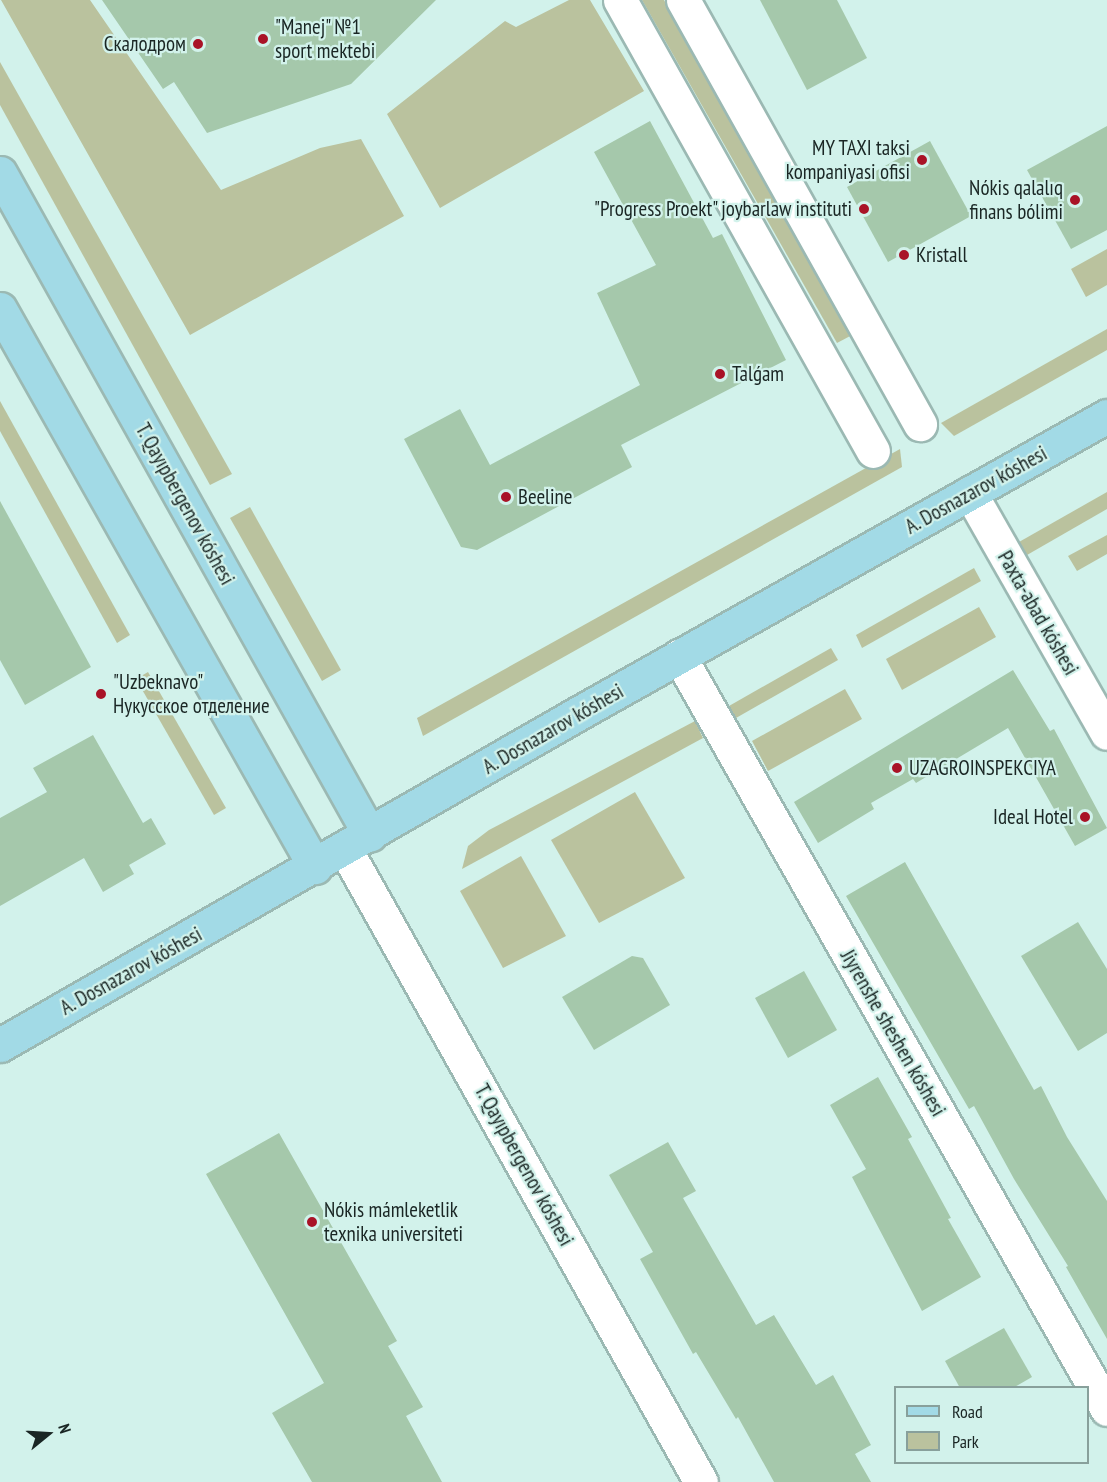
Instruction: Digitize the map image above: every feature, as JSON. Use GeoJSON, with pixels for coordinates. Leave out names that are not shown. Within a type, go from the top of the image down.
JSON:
{"type":"FeatureCollection","features":[{"type":"Feature","properties":{"kind":"main road","name":"T. Qayıpbergenov kóshesi"},"geometry":{"type":"LineString","coordinates":[[0,173],[358,842]]}},
{"type":"Feature","properties":{"kind":"main road"},"geometry":{"type":"LineString","coordinates":[[0,309],[315,867]]}},
{"type":"Feature","properties":{"kind":"main road","name":"A. Dosnazarov kóshesi"},"geometry":{"type":"LineString","coordinates":[[0,1046],[679,657],[1107,416]]}},
{"type":"Feature","properties":{"kind":"street"},"geometry":{"type":"LineString","coordinates":[[620,0],[873,451]]}},
{"type":"Feature","properties":{"kind":"street"},"geometry":{"type":"LineString","coordinates":[[683,0],[920,423]]}},
{"type":"Feature","properties":{"kind":"street","name":"Paxta-abad kóshesi"},"geometry":{"type":"LineString","coordinates":[[970,493],[1107,733]]}},
{"type":"Feature","properties":{"kind":"street","name":"Jiyrenshe sheshen kóshesi"},"geometry":{"type":"LineString","coordinates":[[679,657],[1107,1408]]}},
{"type":"Feature","properties":{"kind":"street","name":"T. Qayıpbergenov kóshesi"},"geometry":{"type":"LineString","coordinates":[[358,842],[701,1482]]}},
{"type":"Feature","properties":{"kind":"green space"},"geometry":{"type":"Polygon","coordinates":[[[1,0],[90,0],[221,190],[320,148],[361,139],[404,216],[190,335],[1,0]]]}},
{"type":"Feature","properties":{"kind":"green space"},"geometry":{"type":"Polygon","coordinates":[[[569,0],[590,0],[644,91],[440,208],[387,114],[505,21],[516,27],[569,0]]]}},
{"type":"Feature","properties":{"kind":"green space"},"geometry":{"type":"Polygon","coordinates":[[[642,0],[664,0],[854,334],[837,343],[642,0]]]}},
{"type":"Feature","properties":{"kind":"green space"},"geometry":{"type":"Polygon","coordinates":[[[0,62],[232,474],[210,485],[0,105],[0,62]]]}},
{"type":"Feature","properties":{"kind":"green space"},"geometry":{"type":"Polygon","coordinates":[[[1107,249],[1107,285],[1086,297],[1071,269],[1107,249]]]}},
{"type":"Feature","properties":{"kind":"green space"},"geometry":{"type":"Polygon","coordinates":[[[1107,329],[1107,350],[954,436],[941,423],[1107,329]]]}},
{"type":"Feature","properties":{"kind":"green space"},"geometry":{"type":"Polygon","coordinates":[[[0,401],[130,635],[117,643],[0,431],[0,401]]]}},
{"type":"Feature","properties":{"kind":"green space"},"geometry":{"type":"Polygon","coordinates":[[[900,449],[902,467],[423,736],[417,718],[900,449]]]}},
{"type":"Feature","properties":{"kind":"green space"},"geometry":{"type":"Polygon","coordinates":[[[1107,492],[1107,509],[1027,555],[1019,542],[1107,492]]]}},
{"type":"Feature","properties":{"kind":"green space"},"geometry":{"type":"Polygon","coordinates":[[[250,507],[341,670],[322,681],[230,518],[250,507]]]}},
{"type":"Feature","properties":{"kind":"green space"},"geometry":{"type":"Polygon","coordinates":[[[1107,535],[1107,554],[1077,571],[1068,556],[1107,535]]]}},
{"type":"Feature","properties":{"kind":"green space"},"geometry":{"type":"Polygon","coordinates":[[[974,568],[981,581],[862,648],[856,635],[974,568]]]}},
{"type":"Feature","properties":{"kind":"green space"},"geometry":{"type":"Polygon","coordinates":[[[979,607],[996,637],[902,690],[886,659],[979,607]]]}},
{"type":"Feature","properties":{"kind":"green space"},"geometry":{"type":"Polygon","coordinates":[[[831,648],[838,660],[736,718],[729,706],[831,648]]]}},
{"type":"Feature","properties":{"kind":"green space"},"geometry":{"type":"Polygon","coordinates":[[[148,672],[226,808],[214,815],[136,679],[148,672]]]}},
{"type":"Feature","properties":{"kind":"green space"},"geometry":{"type":"Polygon","coordinates":[[[845,689],[862,719],[768,771],[752,741],[845,689]]]}},
{"type":"Feature","properties":{"kind":"green space"},"geometry":{"type":"Polygon","coordinates":[[[695,721],[703,738],[462,869],[468,846],[489,830],[695,721]]]}},
{"type":"Feature","properties":{"kind":"green space"},"geometry":{"type":"Polygon","coordinates":[[[635,792],[685,878],[599,923],[551,840],[635,792]]]}},
{"type":"Feature","properties":{"kind":"green space"},"geometry":{"type":"Polygon","coordinates":[[[521,856],[566,936],[503,968],[460,891],[521,856]]]}},
{"type":"Feature","properties":{"kind":"building","name":"\"Manej\" №1 sport mektebi"},"geometry":{"type":"Polygon","coordinates":[[[102,0],[436,0],[351,84],[207,133],[174,82],[163,89],[102,0]]]}},
{"type":"Feature","properties":{"kind":"building"},"geometry":{"type":"Polygon","coordinates":[[[760,0],[837,0],[867,58],[807,90],[760,0]]]}},
{"type":"Feature","properties":{"kind":"building"},"geometry":{"type":"Polygon","coordinates":[[[650,121],[713,238],[722,234],[786,360],[621,445],[632,467],[477,550],[461,547],[404,439],[460,409],[490,465],[640,385],[597,293],[656,265],[594,152],[650,121]]]}},
{"type":"Feature","properties":{"kind":"building","name":"Nókis qalalıq finans bólimi"},"geometry":{"type":"Polygon","coordinates":[[[1107,126],[1107,230],[1071,249],[1027,170],[1107,126]]]}},
{"type":"Feature","properties":{"kind":"building"},"geometry":{"type":"Polygon","coordinates":[[[930,141],[971,216],[888,262],[847,187],[930,141]]]}},
{"type":"Feature","properties":{"kind":"building"},"geometry":{"type":"Polygon","coordinates":[[[0,501],[91,667],[25,705],[0,660],[0,501]]]}},
{"type":"Feature","properties":{"kind":"building","name":"UZAGROINSPEKCIYA"},"geometry":{"type":"Polygon","coordinates":[[[1013,670],[1050,731],[1054,729],[1107,828],[1075,846],[1008,728],[916,783],[913,779],[871,803],[874,809],[818,843],[794,802],[1013,670]]]}},
{"type":"Feature","properties":{"kind":"building"},"geometry":{"type":"Polygon","coordinates":[[[93,735],[143,823],[151,818],[166,844],[129,865],[134,874],[103,892],[84,858],[0,906],[0,818],[47,792],[33,768],[93,735]]]}},
{"type":"Feature","properties":{"kind":"building"},"geometry":{"type":"Polygon","coordinates":[[[905,862],[1034,1090],[1041,1086],[1067,1137],[1107,1201],[1107,1339],[1066,1267],[1068,1266],[1014,1179],[974,1106],[969,1109],[846,896],[905,862]]]}},
{"type":"Feature","properties":{"kind":"building"},"geometry":{"type":"Polygon","coordinates":[[[1078,922],[1107,969],[1107,1033],[1078,1051],[1021,956],[1078,922]]]}},
{"type":"Feature","properties":{"kind":"building"},"geometry":{"type":"Polygon","coordinates":[[[632,956],[643,958],[670,1005],[594,1050],[562,997],[632,956]]]}},
{"type":"Feature","properties":{"kind":"building"},"geometry":{"type":"Polygon","coordinates":[[[804,971],[837,1030],[788,1058],[755,998],[804,971]]]}},
{"type":"Feature","properties":{"kind":"building"},"geometry":{"type":"Polygon","coordinates":[[[878,1077],[912,1137],[908,1139],[951,1218],[948,1219],[981,1277],[922,1311],[852,1177],[866,1169],[830,1105],[878,1077]]]}},
{"type":"Feature","properties":{"kind":"building"},"geometry":{"type":"Polygon","coordinates":[[[279,1133],[397,1341],[388,1346],[423,1407],[406,1416],[442,1482],[312,1482],[272,1413],[324,1383],[206,1174],[279,1133]]]}},
{"type":"Feature","properties":{"kind":"building"},"geometry":{"type":"Polygon","coordinates":[[[668,1142],[696,1191],[683,1198],[756,1325],[774,1315],[816,1385],[833,1375],[871,1445],[855,1454],[871,1482],[774,1482],[738,1417],[736,1419],[696,1352],[693,1354],[640,1259],[653,1252],[609,1175],[668,1142]]]}},
{"type":"Feature","properties":{"kind":"building"},"geometry":{"type":"Polygon","coordinates":[[[1004,1328],[1032,1377],[1016,1386],[959,1386],[945,1361],[1004,1328]]]}},
{"type":"Feature","properties":{"kind":"place","name":"\"Manej\" №1 sport mektebi"},"geometry":{"type":"Point","coordinates":[263,39]}},
{"type":"Feature","properties":{"kind":"place","name":"Скалодром"},"geometry":{"type":"Point","coordinates":[198,44]}},
{"type":"Feature","properties":{"kind":"place","name":"MY TAXI taksi kompaniyasi ofisi"},"geometry":{"type":"Point","coordinates":[922,160]}},
{"type":"Feature","properties":{"kind":"place","name":"Nókis qalalıq finans bólimi"},"geometry":{"type":"Point","coordinates":[1075,200]}},
{"type":"Feature","properties":{"kind":"place","name":"\"Progress Proekt\" joybarlaw instituti"},"geometry":{"type":"Point","coordinates":[864,209]}},
{"type":"Feature","properties":{"kind":"place","name":"Kristall"},"geometry":{"type":"Point","coordinates":[904,255]}},
{"type":"Feature","properties":{"kind":"place","name":"Talǵam"},"geometry":{"type":"Point","coordinates":[720,374]}},
{"type":"Feature","properties":{"kind":"place","name":"Beeline"},"geometry":{"type":"Point","coordinates":[506,497]}},
{"type":"Feature","properties":{"kind":"place","name":"\"Uzbeknavo\" Нукусское отделение"},"geometry":{"type":"Point","coordinates":[101,694]}},
{"type":"Feature","properties":{"kind":"place","name":"UZAGROINSPEKCIYA"},"geometry":{"type":"Point","coordinates":[897,768]}},
{"type":"Feature","properties":{"kind":"place","name":"Ideal Hotel"},"geometry":{"type":"Point","coordinates":[1085,817]}},
{"type":"Feature","properties":{"kind":"place","name":"Nókis mámleketlik texnika universiteti"},"geometry":{"type":"Point","coordinates":[312,1222]}}]}
